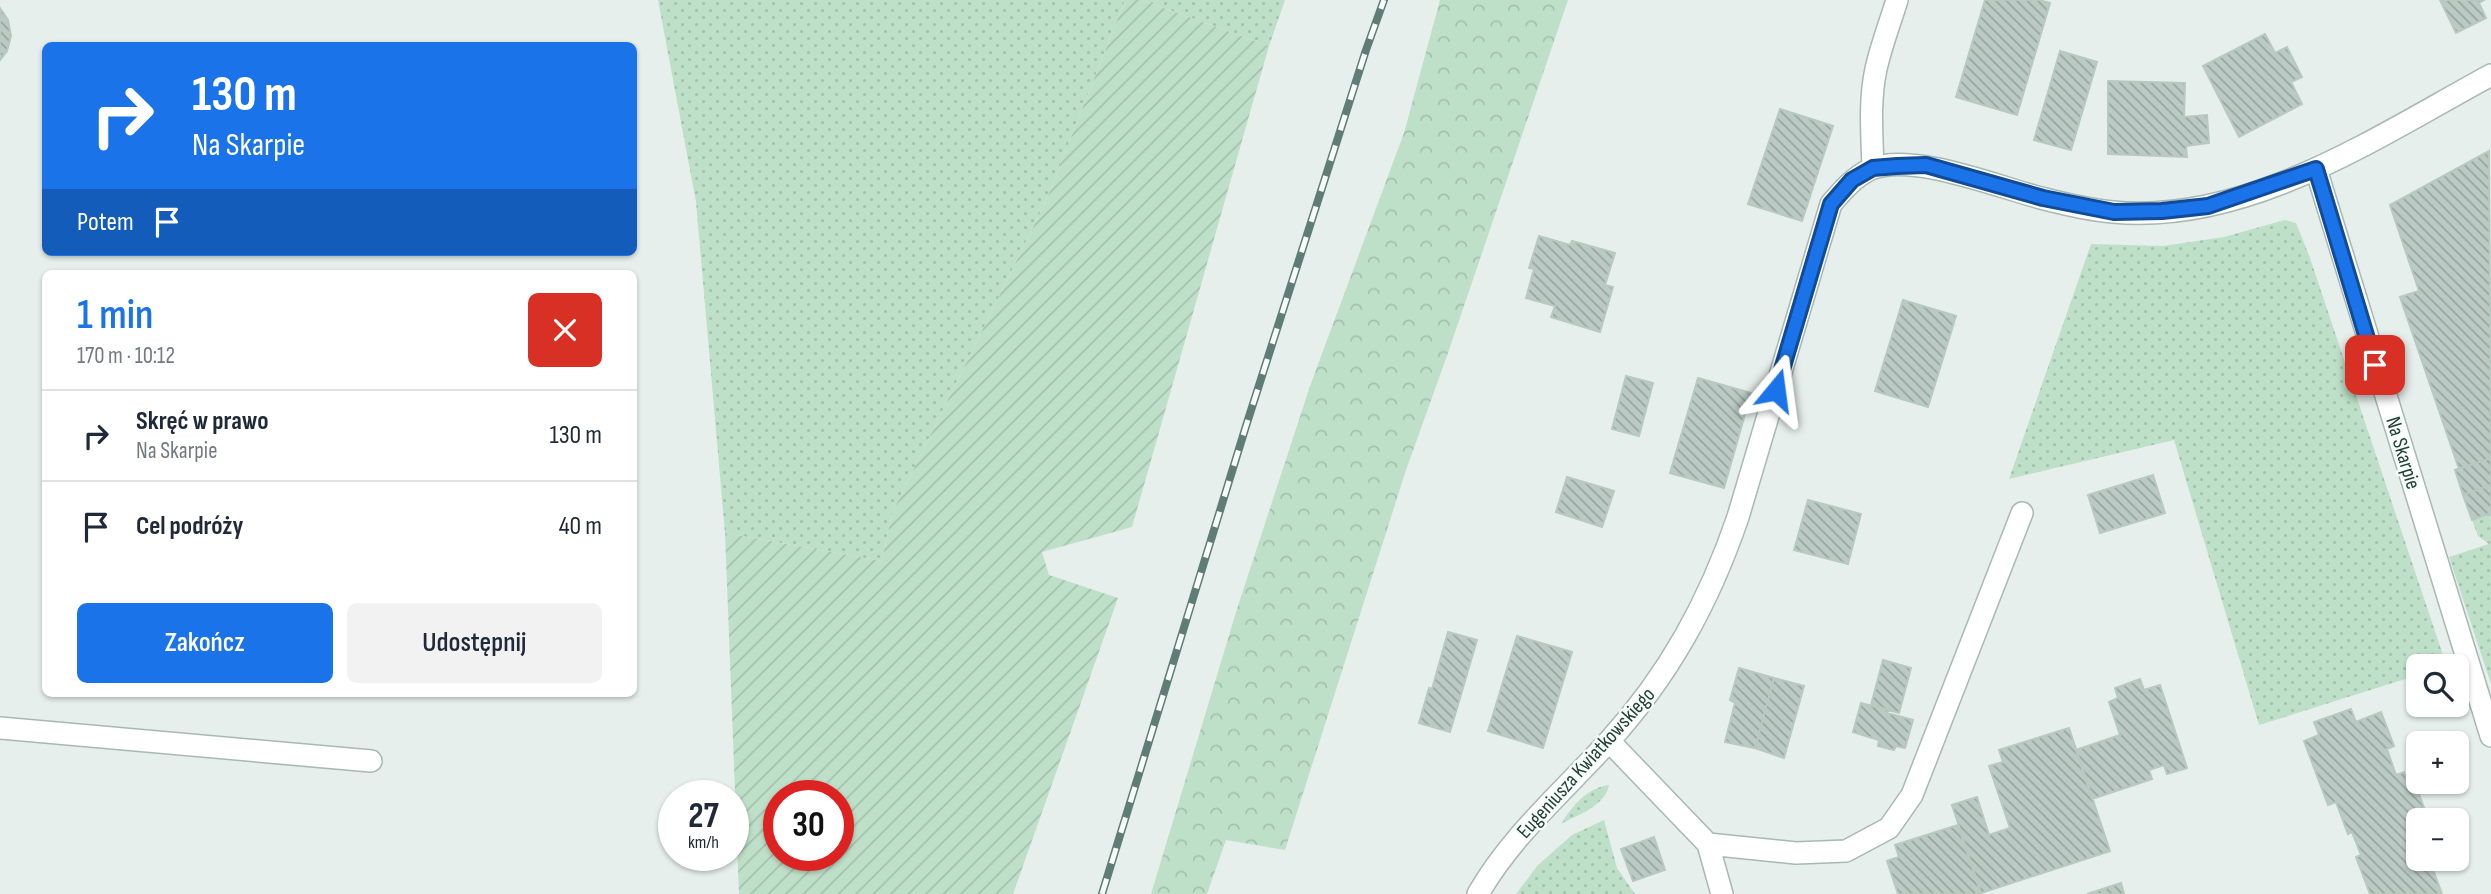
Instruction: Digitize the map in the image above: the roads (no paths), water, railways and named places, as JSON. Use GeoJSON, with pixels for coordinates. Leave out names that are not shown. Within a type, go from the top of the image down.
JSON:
{"type":"FeatureCollection","features":[{"type":"Feature","properties":{"kind":"street"},"geometry":{"type":"LineString","coordinates":[[1897,0],[1876,69],[1872,92],[1873,168],[1926,165],[2043,198],[2114,212],[2208,206],[2316,169],[2491,75]]}},
{"type":"Feature","properties":{"kind":"street","name":"Eugeniusza Kwiatkowskiego"},"geometry":{"type":"LineString","coordinates":[[1478,894],[1489,874],[1516,841],[1655,687],[1701,610],[1721,567],[1738,517],[1831,204],[1852,180],[1873,168]]}},
{"type":"Feature","properties":{"kind":"street","name":"Na Skarpie"},"geometry":{"type":"LineString","coordinates":[[2316,169],[2491,736]]}},
{"type":"Feature","properties":{"kind":"street"},"geometry":{"type":"LineString","coordinates":[[1707,844],[1796,853],[1846,850],[1889,828],[1912,795],[2022,513]]}},
{"type":"Feature","properties":{"kind":"street"},"geometry":{"type":"LineString","coordinates":[[0,728],[370,761]]}},
{"type":"Feature","properties":{"kind":"street"},"geometry":{"type":"LineString","coordinates":[[1609,741],[1707,844],[1723,894]]}},
{"type":"Feature","properties":{"kind":"railway"},"geometry":{"type":"LineString","coordinates":[[1102,894],[1246,426],[1384,0]]}}]}
